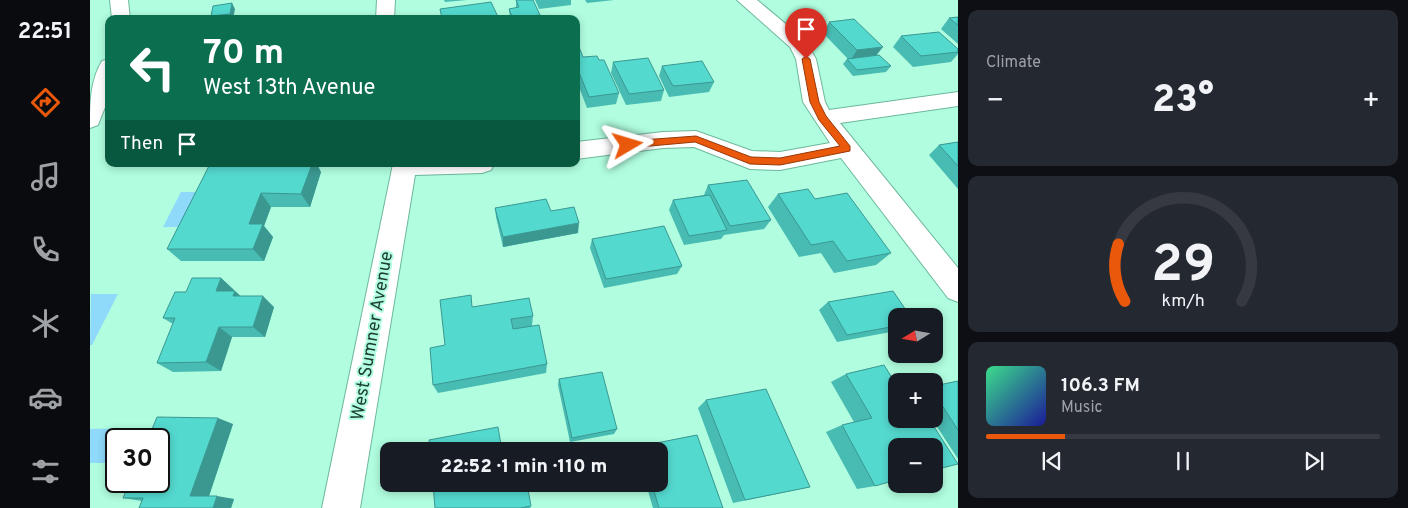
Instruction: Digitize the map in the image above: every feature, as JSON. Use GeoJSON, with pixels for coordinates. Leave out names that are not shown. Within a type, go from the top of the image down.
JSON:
{"type":"FeatureCollection","features":[{"type":"Feature","properties":{"kind":"street"},"geometry":{"type":"LineString","coordinates":[[119,0],[121,15]]}},
{"type":"Feature","properties":{"kind":"street"},"geometry":{"type":"LineString","coordinates":[[385,15],[386,0]]}},
{"type":"Feature","properties":{"kind":"street"},"geometry":{"type":"LineString","coordinates":[[746,0],[798,44],[806,59],[814,102],[822,118],[958,289]]}},
{"type":"Feature","properties":{"kind":"street"},"geometry":{"type":"LineString","coordinates":[[90,120],[105,77]]}},
{"type":"Feature","properties":{"kind":"street"},"geometry":{"type":"LineString","coordinates":[[822,118],[958,99]]}},
{"type":"Feature","properties":{"kind":"street"},"geometry":{"type":"LineString","coordinates":[[580,151],[663,140],[696,139],[750,160],[780,162],[847,148]]}},
{"type":"Feature","properties":{"kind":"street","name":"West Sumner Avenue"},"geometry":{"type":"LineString","coordinates":[[341,508],[404,167]]}},
{"type":"Feature","properties":{"kind":"water"},"geometry":{"type":"Polygon","coordinates":[[[181,192],[200,192],[183,227],[163,227],[181,192]]]}},
{"type":"Feature","properties":{"kind":"water"},"geometry":{"type":"Polygon","coordinates":[[[91,294],[118,294],[92,345],[90,345],[91,294]]]}},
{"type":"Feature","properties":{"kind":"water"},"geometry":{"type":"Polygon","coordinates":[[[90,429],[105,429],[105,463],[90,463],[90,429]]]}},
{"type":"Feature","properties":{"kind":"building"},"geometry":{"type":"Polygon","coordinates":[[[516,0],[533,0],[540,15],[511,15],[509,9],[519,7],[516,0]]]}},
{"type":"Feature","properties":{"kind":"building"},"geometry":{"type":"Polygon","coordinates":[[[491,2],[497,15],[441,15],[440,9],[491,2]]]}},
{"type":"Feature","properties":{"kind":"building"},"geometry":{"type":"Polygon","coordinates":[[[232,3],[230,14],[211,15],[213,6],[232,3]]]}},
{"type":"Feature","properties":{"kind":"building"},"geometry":{"type":"Polygon","coordinates":[[[958,17],[958,25],[949,18],[958,17]]]}},
{"type":"Feature","properties":{"kind":"building"},"geometry":{"type":"Polygon","coordinates":[[[854,19],[883,47],[857,50],[829,22],[854,19]]]}},
{"type":"Feature","properties":{"kind":"building"},"geometry":{"type":"Polygon","coordinates":[[[939,32],[958,49],[958,52],[921,56],[901,36],[939,32]]]}},
{"type":"Feature","properties":{"kind":"building"},"geometry":{"type":"Polygon","coordinates":[[[580,50],[583,57],[597,56],[599,60],[604,60],[619,93],[589,97],[580,75],[580,50]]]}},
{"type":"Feature","properties":{"kind":"building"},"geometry":{"type":"Polygon","coordinates":[[[879,55],[891,66],[857,70],[847,59],[879,55]]]}},
{"type":"Feature","properties":{"kind":"building"},"geometry":{"type":"Polygon","coordinates":[[[648,58],[664,90],[629,94],[613,62],[648,58]]]}},
{"type":"Feature","properties":{"kind":"building"},"geometry":{"type":"Polygon","coordinates":[[[702,61],[714,82],[673,86],[662,66],[702,61]]]}},
{"type":"Feature","properties":{"kind":"building"},"geometry":{"type":"Polygon","coordinates":[[[958,142],[958,166],[939,145],[958,142]]]}},
{"type":"Feature","properties":{"kind":"building"},"geometry":{"type":"Polygon","coordinates":[[[208,167],[311,167],[301,194],[261,193],[249,224],[263,224],[253,249],[167,249],[208,167]]]}},
{"type":"Feature","properties":{"kind":"building"},"geometry":{"type":"Polygon","coordinates":[[[747,180],[771,220],[730,226],[708,185],[747,180]]]}},
{"type":"Feature","properties":{"kind":"building"},"geometry":{"type":"Polygon","coordinates":[[[808,189],[815,199],[847,193],[891,253],[847,261],[833,241],[811,245],[778,194],[808,189]]]}},
{"type":"Feature","properties":{"kind":"building"},"geometry":{"type":"Polygon","coordinates":[[[710,195],[727,230],[689,236],[673,200],[710,195]]]}},
{"type":"Feature","properties":{"kind":"building"},"geometry":{"type":"Polygon","coordinates":[[[546,199],[551,211],[574,207],[579,223],[503,237],[495,208],[546,199]]]}},
{"type":"Feature","properties":{"kind":"building"},"geometry":{"type":"Polygon","coordinates":[[[664,226],[682,266],[606,279],[592,239],[664,226]]]}},
{"type":"Feature","properties":{"kind":"building"},"geometry":{"type":"Polygon","coordinates":[[[192,278],[221,278],[216,291],[235,291],[233,296],[263,296],[253,327],[219,327],[206,362],[157,363],[175,318],[163,318],[175,292],[186,292],[192,278]]]}},
{"type":"Feature","properties":{"kind":"building"},"geometry":{"type":"Polygon","coordinates":[[[893,291],[905,308],[888,308],[888,327],[847,335],[828,302],[893,291]]]}},
{"type":"Feature","properties":{"kind":"building"},"geometry":{"type":"Polygon","coordinates":[[[471,295],[472,307],[529,298],[533,316],[511,319],[513,329],[539,325],[547,364],[433,385],[430,348],[445,345],[440,300],[471,295]]]}},
{"type":"Feature","properties":{"kind":"building"},"geometry":{"type":"Polygon","coordinates":[[[884,365],[889,373],[888,428],[935,428],[941,438],[888,438],[888,482],[875,486],[842,425],[872,418],[846,374],[884,365]]]}},
{"type":"Feature","properties":{"kind":"building"},"geometry":{"type":"Polygon","coordinates":[[[602,372],[617,429],[572,438],[559,379],[602,372]]]}},
{"type":"Feature","properties":{"kind":"building"},"geometry":{"type":"Polygon","coordinates":[[[958,381],[958,430],[943,407],[943,384],[958,381]]]}},
{"type":"Feature","properties":{"kind":"building"},"geometry":{"type":"Polygon","coordinates":[[[766,389],[810,487],[745,500],[706,400],[766,389]]]}},
{"type":"Feature","properties":{"kind":"building"},"geometry":{"type":"Polygon","coordinates":[[[157,417],[218,418],[190,496],[217,496],[213,508],[139,508],[143,498],[123,498],[125,493],[170,493],[170,428],[152,428],[157,417]]]}},
{"type":"Feature","properties":{"kind":"building"},"geometry":{"type":"Polygon","coordinates":[[[498,427],[500,442],[429,442],[429,440],[498,427]]]}},
{"type":"Feature","properties":{"kind":"building"},"geometry":{"type":"Polygon","coordinates":[[[697,435],[723,508],[659,508],[654,492],[668,492],[668,442],[661,442],[697,435]]]}},
{"type":"Feature","properties":{"kind":"building"},"geometry":{"type":"Polygon","coordinates":[[[943,441],[958,464],[943,468],[943,441]]]}},
{"type":"Feature","properties":{"kind":"building"},"geometry":{"type":"Polygon","coordinates":[[[434,492],[528,492],[531,506],[520,508],[435,508],[434,492]]]}},
{"type":"Feature","properties":{"kind":"route"},"geometry":{"type":"LineString","coordinates":[[628,145],[663,140],[696,139],[750,160],[780,162],[847,148],[822,118],[814,102],[806,59]]}}]}
